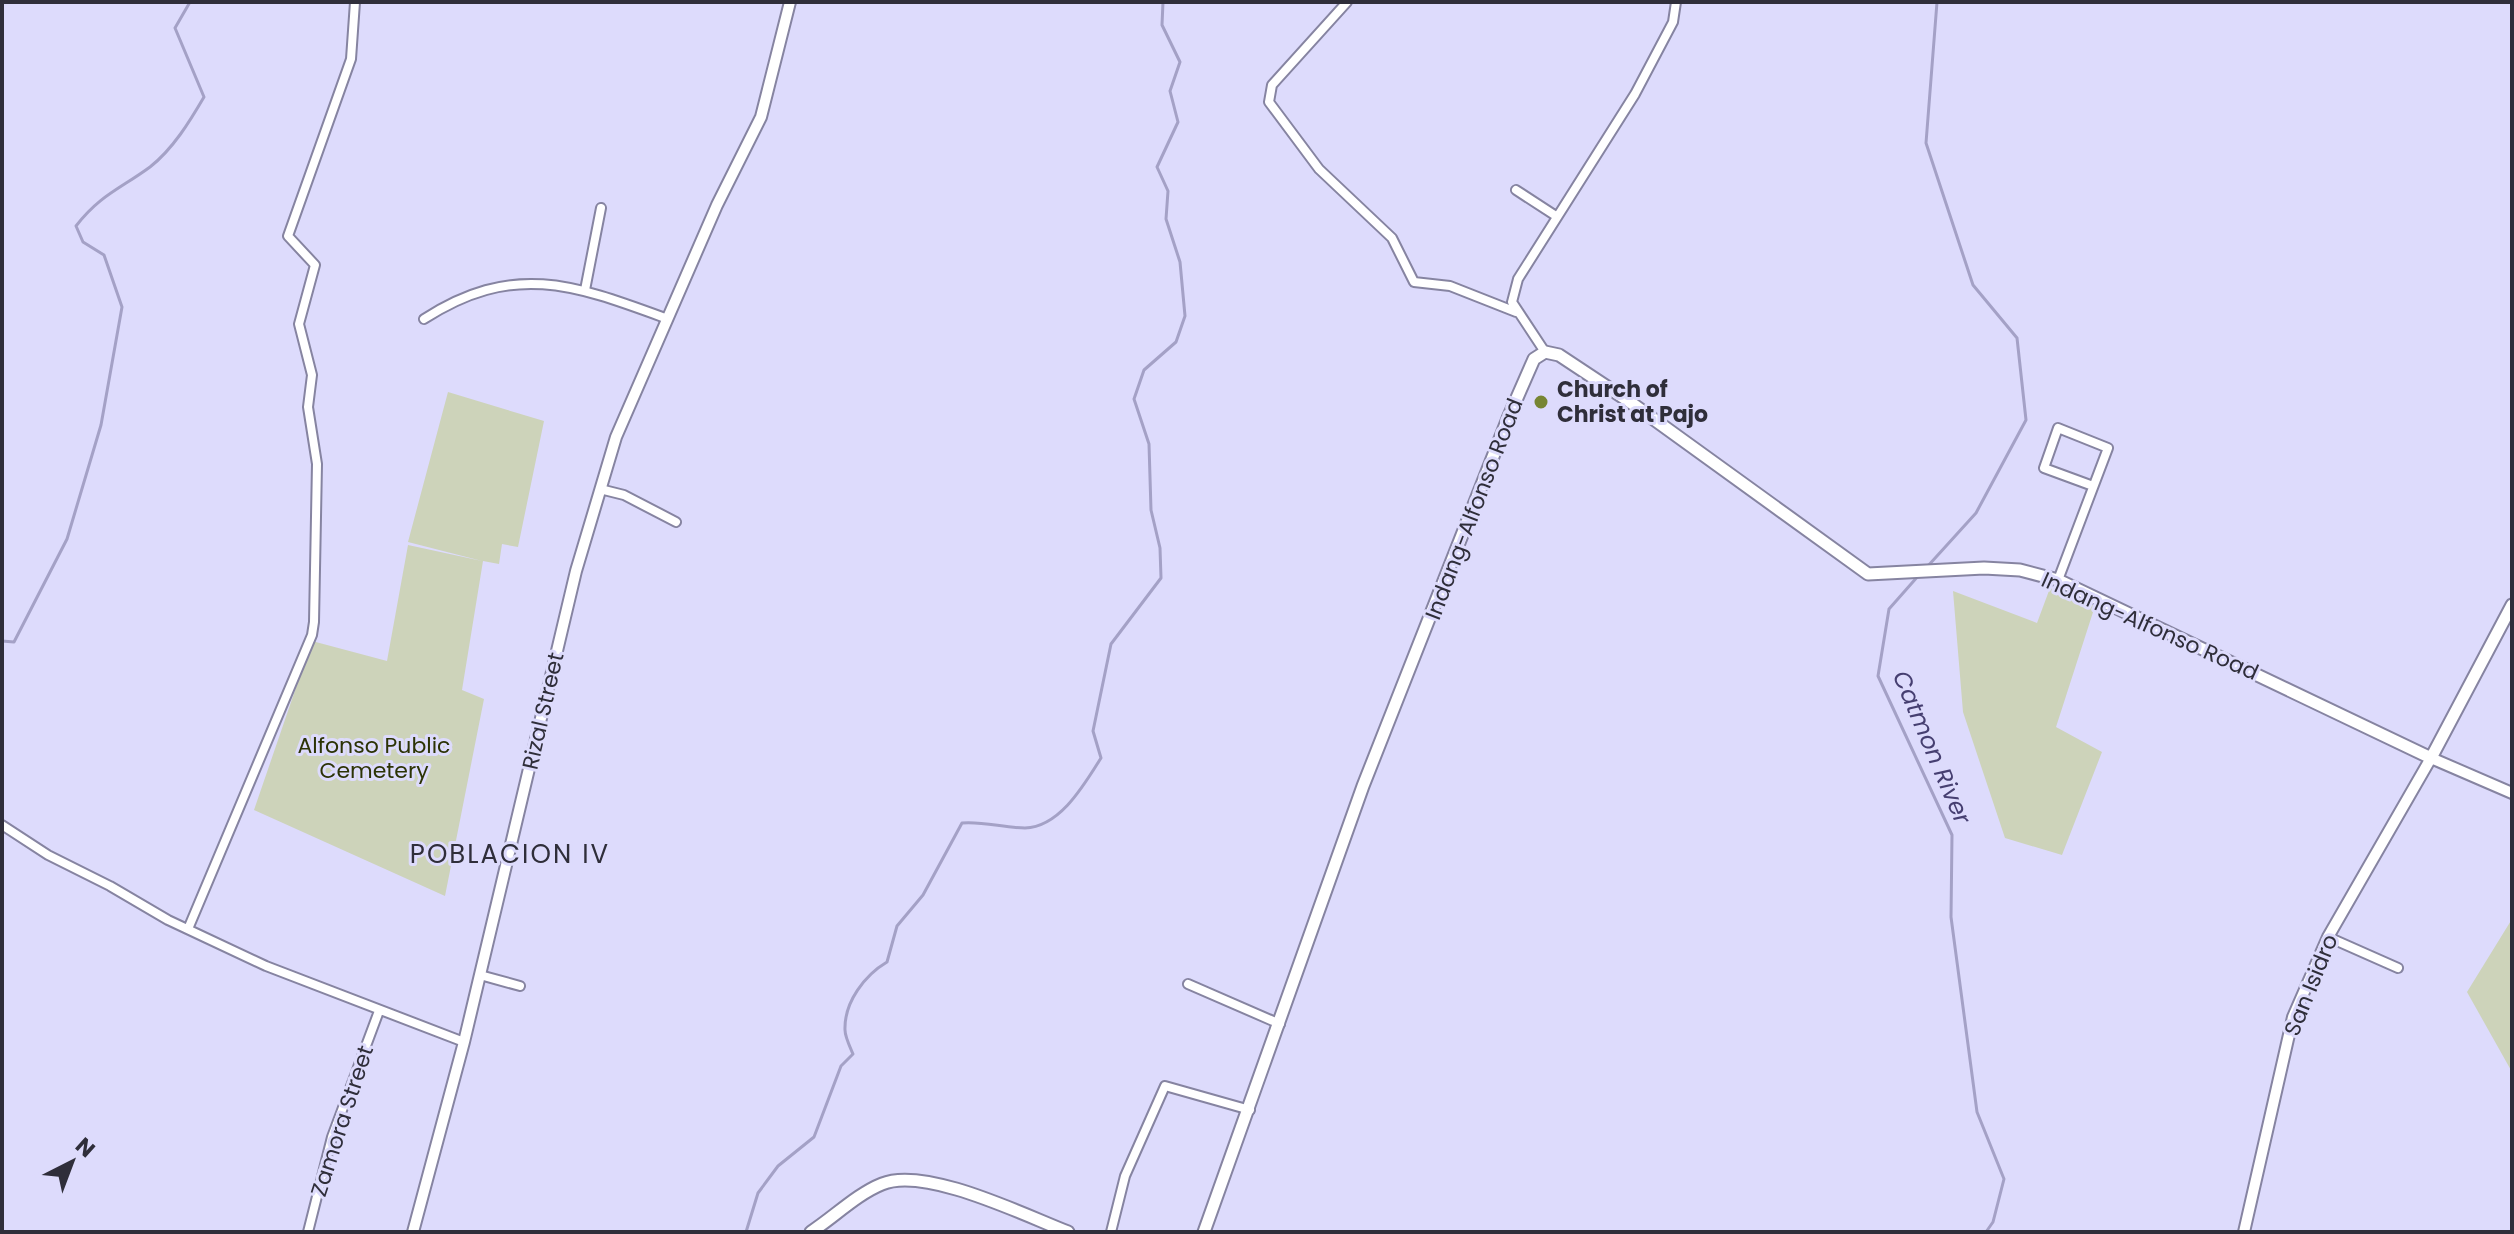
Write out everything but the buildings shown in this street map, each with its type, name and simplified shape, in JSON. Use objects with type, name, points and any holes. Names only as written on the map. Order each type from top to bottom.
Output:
[{"type":"main road","name":"Indang-Alfonso Road","points":[[1204,1232],[1363,786],[1509,416],[1534,359],[1545,352],[1559,355],[1630,402],[1834,547],[1852,565],[1879,576],[2020,570],[2058,580],[2431,758]]},
{"type":"main road","points":[[2431,758],[2512,605]]},
{"type":"main road","points":[[811,1232],[880,1184],[901,1178],[932,1181],[1068,1232]]},
{"type":"street","points":[[188,929],[312,635],[317,464],[308,407],[312,375],[299,324],[315,265],[288,236],[351,59],[355,2]]},
{"type":"street","name":"Rizal Street","points":[[413,1232],[464,1042],[565,612],[600,489],[616,437],[717,205],[761,117],[790,2]]},
{"type":"street","points":[[1347,2],[1272,85],[1269,102],[1319,169],[1392,238],[1414,282],[1450,286],[1516,312]]},
{"type":"street","points":[[1545,352],[1512,302],[1518,279],[1635,94],[1673,22],[1676,2]]},
{"type":"street","points":[[1516,190],[1556,216]]},
{"type":"street","points":[[585,290],[601,208]]},
{"type":"street","points":[[424,319],[455,300],[518,282],[546,282],[585,290],[668,319]]},
{"type":"street","points":[[2058,580],[2108,448],[2058,428],[2044,468],[2093,486]]},
{"type":"street","points":[[600,489],[624,495],[676,522]]},
{"type":"street","points":[[2431,758],[2512,793]]},
{"type":"street","name":"San Isidro","points":[[2244,1232],[2293,1017],[2328,937],[2431,758]]},
{"type":"street","points":[[2,825],[48,855],[188,929],[266,966],[464,1042]]},
{"type":"street","points":[[2328,937],[2398,968]]},
{"type":"street","points":[[480,975],[520,986]]},
{"type":"street","points":[[1188,984],[1280,1024]]},
{"type":"street","name":"Zamora Street","points":[[308,1232],[332,1137],[379,1011]]},
{"type":"street","points":[[1111,1232],[1125,1176],[1165,1086],[1250,1110]]},
{"type":"green space","name":"Alfonso Public Cemetery","points":[[448,392],[544,421],[518,547],[502,544],[499,564],[483,561],[462,690],[484,699],[445,896],[254,810],[312,641],[387,661],[408,545],[482,561],[408,542]]},
{"type":"green space","points":[[2050,588],[2095,606],[2056,727],[2102,752],[2062,855],[2005,838],[1963,712],[1953,591],[2037,623]]},
{"type":"green space","points":[[2512,919],[2512,1072],[2467,992]]},
{"type":"waterway","points":[[2,641],[14,642],[67,539],[101,425],[122,307],[104,255],[83,242],[76,226],[102,200],[166,152],[204,97],[175,28],[190,2]]},
{"type":"waterway","points":[[746,1232],[758,1193],[778,1166],[814,1137],[841,1066],[853,1054],[845,1030],[852,1000],[871,974],[887,962],[897,926],[923,895],[962,823],[1025,828],[1038,826],[1070,803],[1101,758],[1093,731],[1111,644],[1161,578],[1160,548],[1151,510],[1149,444],[1134,399],[1144,370],[1176,342],[1185,316],[1180,262],[1166,219],[1168,191],[1157,167],[1178,122],[1170,91],[1180,62],[1162,25],[1163,2]]},
{"type":"waterway","name":"Catmon River","points":[[1927,567],[1976,513],[2026,420],[2017,338],[1973,285],[1926,143],[1937,2]]},
{"type":"waterway","name":"Catmon River","points":[[1919,575],[1889,609],[1878,676],[1952,835],[1951,917],[1977,1112],[2004,1179],[1993,1222],[1986,1232]]},
{"type":"place","name":"Church of Christ at Pajo","points":[[1541,402]]},
{"type":"district","name":"POBLACION IV","points":[[510,854]]}]
